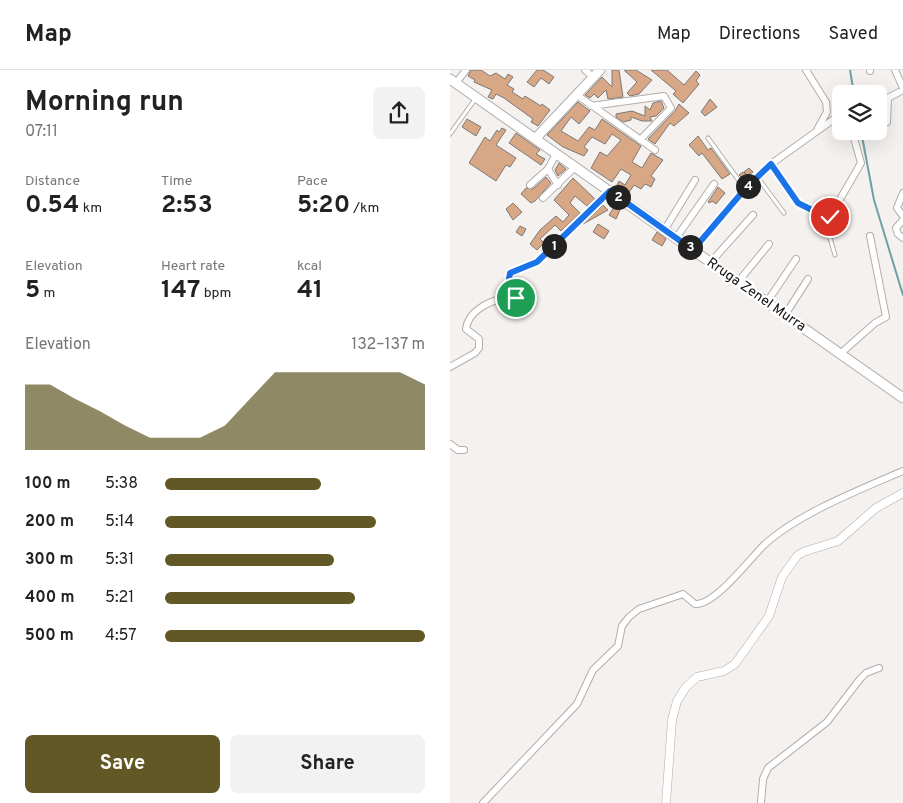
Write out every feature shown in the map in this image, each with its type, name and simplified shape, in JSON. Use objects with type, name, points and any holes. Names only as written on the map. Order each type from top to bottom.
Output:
[{"type":"main road","points":[[535,139],[600,70]]},
{"type":"main road","name":"Rruga Zenel Murra","points":[[453,81],[903,398]]},
{"type":"street","points":[[453,81],[466,70]]},
{"type":"street","points":[[585,70],[593,77]]},
{"type":"street","points":[[806,70],[826,102],[828,109],[817,130]]},
{"type":"street","points":[[887,122],[888,98],[903,89],[895,70]]},
{"type":"street","points":[[577,95],[655,150]]},
{"type":"street","points":[[592,106],[664,96],[671,108],[640,140]]},
{"type":"street","points":[[693,250],[757,177],[771,164],[832,120]]},
{"type":"street","points":[[771,164],[798,203],[818,213],[825,221],[830,217],[861,163],[855,140]]},
{"type":"street","points":[[530,185],[548,169],[556,154]]},
{"type":"street","points":[[543,198],[575,167]]},
{"type":"street","points":[[548,169],[558,185]]},
{"type":"street","points":[[665,229],[695,180]]},
{"type":"street","points":[[676,238],[714,184]]},
{"type":"street","points":[[450,367],[475,353],[479,348],[479,339],[466,329],[467,324],[476,312],[500,299],[520,296],[522,291],[509,279],[510,273],[537,262],[610,191]]},
{"type":"street","points":[[903,194],[897,208],[903,218],[896,228],[898,234],[903,238]]},
{"type":"street","points":[[710,263],[753,215]]},
{"type":"street","points":[[840,354],[875,322],[886,317],[870,236]]},
{"type":"street","points":[[738,282],[769,244]]},
{"type":"street","points":[[767,302],[796,259]]},
{"type":"street","points":[[785,315],[808,279]]},
{"type":"street","points":[[450,444],[458,450],[464,450]]},
{"type":"street","points":[[483,803],[577,704],[593,670],[618,646],[622,626],[634,612],[683,594],[695,604],[705,603],[728,584],[744,564],[784,528],[903,470]]},
{"type":"street","points":[[666,803],[672,720],[678,701],[686,687],[697,678],[724,671],[735,664],[769,616],[782,577],[796,556],[838,541],[876,508],[903,493]]},
{"type":"street","points":[[761,803],[763,779],[768,768],[827,722],[860,679],[866,673],[879,668]]},
{"type":"lane","points":[[450,134],[477,98]]},
{"type":"lane","points":[[708,138],[745,189]]},
{"type":"lane","points":[[757,177],[784,213]]},
{"type":"lane","points":[[825,221],[835,254]]},
{"type":"building","points":[[471,70],[481,70],[490,76],[496,73],[505,79],[508,74],[513,77],[507,85],[514,89],[512,92],[523,99],[525,96],[541,106],[542,104],[550,110],[538,126],[531,122],[533,119],[504,98],[496,94],[493,99],[488,97],[492,90],[474,82],[475,80],[468,76]]},
{"type":"building","points":[[537,70],[543,70],[554,77],[549,84],[541,78],[534,87],[527,82]]},
{"type":"building","points":[[612,70],[619,70],[623,97],[608,99],[606,90],[598,98],[594,94],[590,98],[585,95],[602,77],[612,87]]},
{"type":"building","points":[[624,70],[636,70],[652,80],[639,94],[630,96],[627,93],[637,82]]},
{"type":"building","points":[[651,70],[667,70],[684,85],[696,71],[700,75],[696,81],[699,84],[683,103],[673,94],[676,91]]},
{"type":"building","points":[[710,99],[717,107],[705,116],[701,112]]},
{"type":"building","points":[[661,101],[664,108],[656,116],[650,117],[652,121],[642,121],[631,117],[631,120],[623,122],[616,117],[616,114],[632,111],[645,116],[645,106],[650,110],[653,103]]},
{"type":"building","points":[[578,102],[590,111],[579,124],[571,117],[561,131],[578,141],[589,127],[595,130],[602,119],[641,146],[632,162],[642,168],[651,153],[663,160],[651,176],[655,179],[651,187],[645,184],[641,189],[634,185],[628,194],[617,185],[619,181],[625,185],[631,175],[621,169],[612,182],[591,168],[600,152],[607,156],[621,140],[612,134],[605,144],[592,137],[584,147],[588,150],[584,156],[563,147],[547,135]]},
{"type":"building","points":[[679,104],[689,113],[674,126],[670,123],[655,144],[648,139],[675,111]]},
{"type":"building","points":[[467,119],[481,127],[476,136],[462,127]]},
{"type":"building","points":[[502,128],[506,130],[496,145],[516,158],[510,167],[506,165],[496,181],[469,163],[485,137],[490,141],[497,130],[499,132]]},
{"type":"building","points":[[516,133],[540,150],[536,154],[545,159],[541,165],[509,143]]},
{"type":"building","points":[[698,136],[708,150],[711,148],[730,174],[722,179],[702,153],[699,156],[689,145]]},
{"type":"building","points":[[559,163],[566,169],[558,176],[555,170]]},
{"type":"building","points":[[749,168],[753,172],[742,178],[739,175],[743,172],[746,174],[744,172]]},
{"type":"building","points":[[546,177],[551,183],[535,201],[531,203],[521,194],[526,188],[533,189]]},
{"type":"building","points":[[573,178],[595,199],[587,206],[575,196],[570,203],[580,213],[561,231],[555,225],[540,239],[544,243],[537,250],[530,244],[540,230],[556,216],[563,222],[569,215],[554,200]]},
{"type":"building","points":[[718,187],[725,193],[716,204],[712,201],[708,202]]},
{"type":"building","points":[[513,203],[522,212],[513,220],[506,209]]},
{"type":"building","points":[[603,205],[608,210],[583,224]]},
{"type":"building","points":[[614,207],[620,210],[616,219],[609,215]]},
{"type":"building","points":[[598,224],[609,231],[604,239],[593,232]]},
{"type":"building","points":[[520,226],[526,229],[522,236],[516,232]]},
{"type":"building","points":[[657,232],[666,239],[662,246],[652,240]]},
{"type":"waterway","points":[[850,70],[852,85]]},
{"type":"waterway","points":[[863,140],[874,200],[903,295]]},
{"type":"route","points":[[516,298],[519,298],[522,291],[509,279],[510,273],[513,270],[537,262],[610,191],[693,250],[745,189],[771,164],[798,203],[818,213],[825,221],[830,217]]}]
